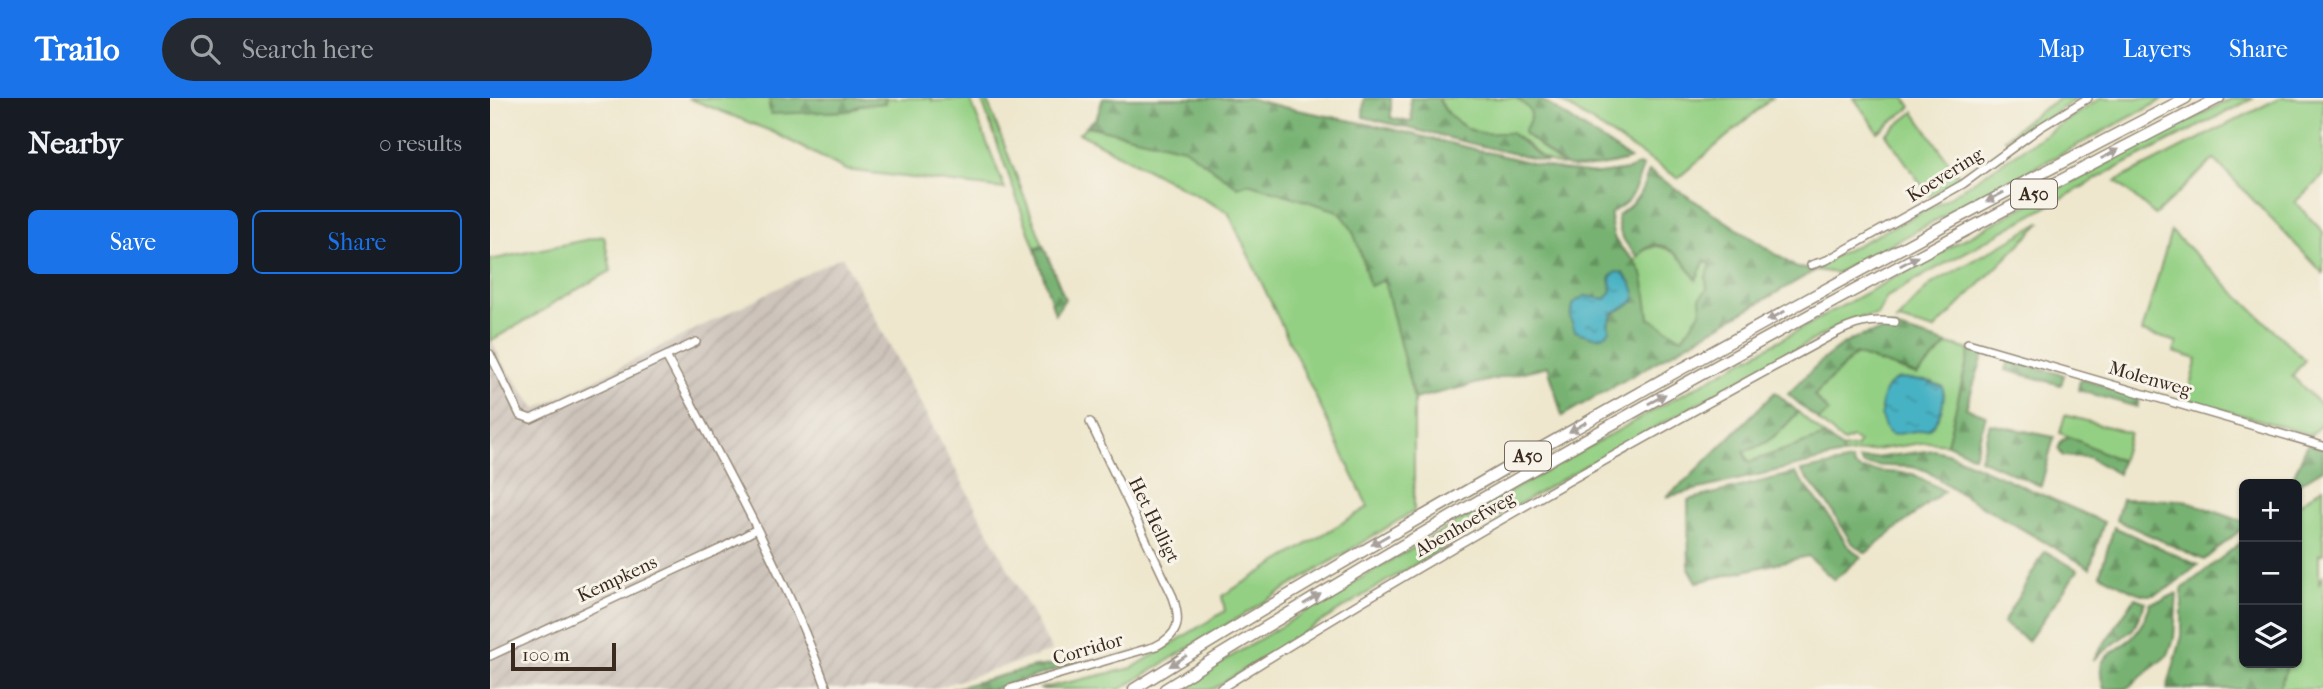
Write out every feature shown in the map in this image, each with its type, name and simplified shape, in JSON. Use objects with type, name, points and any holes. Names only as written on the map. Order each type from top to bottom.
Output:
[{"type":"highway","name":"A50","points":[[1133,689],[1394,532],[1699,358],[2000,194],[2186,98]]},
{"type":"highway","name":"A50","points":[[1165,689],[1528,470],[1874,279],[2219,98]]},
{"type":"street","name":"Koevering","points":[[1811,265],[1827,260],[1963,184],[2040,127],[2088,98]]},
{"type":"street","name":"Abenhoefweg","points":[[1220,689],[1384,589],[1690,412],[1851,324],[1879,320],[1895,322]]},
{"type":"street","points":[[490,354],[520,415],[531,419],[696,342]]},
{"type":"street","name":"Molenweg","points":[[1968,342],[2323,446]]},
{"type":"street","points":[[666,356],[757,529],[827,689]]},
{"type":"street","name":"Het Helligt","points":[[1090,422],[1173,597],[1178,620],[1174,633]]},
{"type":"street","name":"Kempkens","points":[[490,656],[720,549],[757,529]]},
{"type":"street","name":"Corridor","points":[[1009,689],[1156,646],[1174,633]]},
{"type":"shaded area","points":[[842,256],[1052,651],[933,689],[490,689],[490,336],[501,361],[536,409]]},
{"type":"green space","points":[[688,98],[770,98],[771,113],[849,111],[860,105],[886,102],[885,98],[931,98],[932,101],[970,99],[1005,189],[846,170],[773,132]]},
{"type":"green space","points":[[770,98],[885,98],[886,103],[860,105],[849,111],[771,114]]},
{"type":"green space","points":[[981,98],[986,98],[1043,245],[1035,249]]},
{"type":"green space","points":[[1103,98],[1248,98],[1561,170],[1598,174],[1628,170],[1639,165],[1643,167],[1633,194],[1627,202],[1611,213],[1611,226],[1617,243],[1633,259],[1642,274],[1649,318],[1682,338],[1701,311],[1700,298],[1707,289],[1706,277],[1711,265],[1705,260],[1696,280],[1686,264],[1671,250],[1654,245],[1638,257],[1626,243],[1619,228],[1618,215],[1638,196],[1649,171],[1797,268],[1816,270],[1562,416],[1548,366],[1414,399],[1384,280],[1370,286],[1353,233],[1342,216],[1335,210],[1251,184],[1238,187],[1184,148],[1087,126],[1097,117]],"holes":[[[1610,277],[1625,307],[1613,313],[1608,324],[1590,334],[1585,333],[1574,303],[1585,296],[1606,299],[1612,291]]]},
{"type":"green space","points":[[1364,98],[1391,98],[1391,118],[1409,122],[1412,120],[1410,98],[1438,98],[1450,116],[1462,125],[1475,132],[1511,133],[1547,162],[1363,117]]},
{"type":"green space","points":[[1438,98],[1516,98],[1530,109],[1532,114],[1525,134],[1565,166],[1547,161],[1511,134],[1483,133],[1469,129],[1451,116]]},
{"type":"green space","points":[[1516,98],[1539,98],[1630,159],[1587,167],[1564,165],[1525,134],[1530,112]]},
{"type":"green space","points":[[1555,98],[1772,98],[1678,178]]},
{"type":"green space","points":[[1854,98],[1905,98],[1911,107],[1878,132]]},
{"type":"green space","points":[[2060,98],[2077,98],[2011,143],[2005,139],[2025,121]]},
{"type":"green space","points":[[2101,98],[2166,98],[1837,273],[1816,270],[1827,260],[1942,202]]},
{"type":"green space","points":[[2233,98],[2254,98],[2111,171],[1923,276],[1887,297],[1877,315],[1853,319],[1835,328],[1580,469],[1385,582],[1213,689],[1179,689],[1395,558],[1615,432],[1996,222]]},
{"type":"green space","points":[[2279,98],[2323,98],[2323,176],[2295,202],[2323,232],[2323,273],[2214,159],[2155,215],[2116,181]]},
{"type":"green space","points":[[1914,112],[1960,178],[1929,196],[1886,134]]},
{"type":"green space","points":[[1087,126],[1184,148],[1238,187],[1251,184],[1336,210],[1349,223],[1370,286],[1384,279],[1414,399],[1414,511],[1121,689],[1039,689],[1132,668],[1225,611],[1222,596],[1368,507],[1228,212],[1079,133]]},
{"type":"green space","points":[[2042,222],[1934,330],[1899,320],[1895,322],[1930,285]]},
{"type":"green space","points":[[2171,231],[2305,360],[2292,376],[2323,407],[2323,422],[2311,435],[2186,399],[2197,359],[2174,352],[2177,342],[2142,332]]},
{"type":"green space","points":[[604,236],[611,271],[490,341],[490,260]]},
{"type":"green space","points":[[1043,245],[1065,299],[1055,314],[1035,249]]},
{"type":"green space","points":[[1656,246],[1680,257],[1696,279],[1705,260],[1711,265],[1706,277],[1707,289],[1701,296],[1702,308],[1682,339],[1649,318],[1642,274],[1634,262],[1642,251]]},
{"type":"green space","points":[[1892,327],[1948,344],[1917,375],[1855,354],[1814,396],[1829,412],[1818,420],[1788,394],[1819,363],[1845,344],[1860,336]]},
{"type":"green space","points":[[1948,344],[1970,350],[1947,444],[1928,442],[1842,455],[1842,449],[1857,447],[1859,442],[1852,438],[1844,442],[1818,420],[1828,412],[1813,397],[1856,354],[1917,375]],"holes":[[[1899,379],[1933,382],[1944,394],[1933,425]]]},
{"type":"green space","points":[[1970,350],[1984,353],[1966,408],[1986,415],[1974,456],[1947,444]]},
{"type":"green space","points":[[2009,360],[2064,375],[2061,385],[2006,370]]},
{"type":"green space","points":[[2080,379],[2140,395],[2137,407],[2078,390]]},
{"type":"green space","points":[[1775,392],[1798,412],[1767,441],[1744,451],[1747,461],[1825,436],[1842,449],[1842,455],[1666,497],[1688,479]]},
{"type":"green space","points":[[1798,412],[1825,436],[1749,462],[1743,450],[1767,441]]},
{"type":"green space","points":[[2065,415],[2130,433],[2121,461],[2060,433]]},
{"type":"green space","points":[[1990,424],[2054,437],[2041,486],[1980,459]]},
{"type":"green space","points":[[2070,437],[2121,461],[2118,474],[2088,457],[2063,456],[2058,449],[2062,440]]},
{"type":"green space","points":[[2308,443],[2323,448],[2323,469],[2302,482],[2302,479],[2297,479],[2294,475]]},
{"type":"green space","points":[[1934,450],[1950,454],[2104,522],[2090,568],[1961,494],[1925,470],[1864,465],[1859,460]]},
{"type":"green space","points":[[1852,461],[1854,466],[1861,470],[1913,474],[1944,491],[1866,553],[1851,542],[1830,507],[1801,471]]},
{"type":"green space","points":[[1795,473],[1826,511],[1847,545],[1861,557],[1834,580],[1808,556],[1697,582],[1689,568],[1688,500]]},
{"type":"green space","points":[[2323,487],[2323,554],[2319,554],[2319,583],[2323,576],[2323,689],[2279,689],[2286,668],[2302,668],[2302,502]]},
{"type":"green space","points":[[2122,499],[2183,500],[2239,520],[2239,531],[2204,560],[2116,520]]},
{"type":"green space","points":[[2114,527],[2198,565],[2160,593],[2151,595],[2132,590],[2100,574]]},
{"type":"green space","points":[[2239,544],[2239,668],[2286,668],[2279,689],[2167,689],[2182,636],[2182,589]]},
{"type":"green space","points":[[2045,551],[2078,570],[2028,641],[2003,623]]},
{"type":"green space","points":[[2177,593],[2174,638],[2168,655],[2126,689],[2104,689],[2101,677],[2102,662],[2135,633],[2151,603]]},
{"type":"green space","points":[[2135,598],[2146,602],[2133,629],[2093,660]]},
{"type":"green space","points":[[1081,662],[994,689],[951,689],[1034,667]]},
{"type":"water","points":[[1616,272],[1623,273],[1630,282],[1635,301],[1613,313],[1608,324],[1610,330],[1603,336],[1575,331],[1570,317],[1574,303],[1585,296],[1606,299],[1612,291],[1610,277]]},
{"type":"water","points":[[1899,379],[1926,381],[1942,386],[1944,397],[1941,409],[1936,421],[1928,429],[1892,435],[1887,430],[1881,414],[1883,396],[1892,383]]}]
